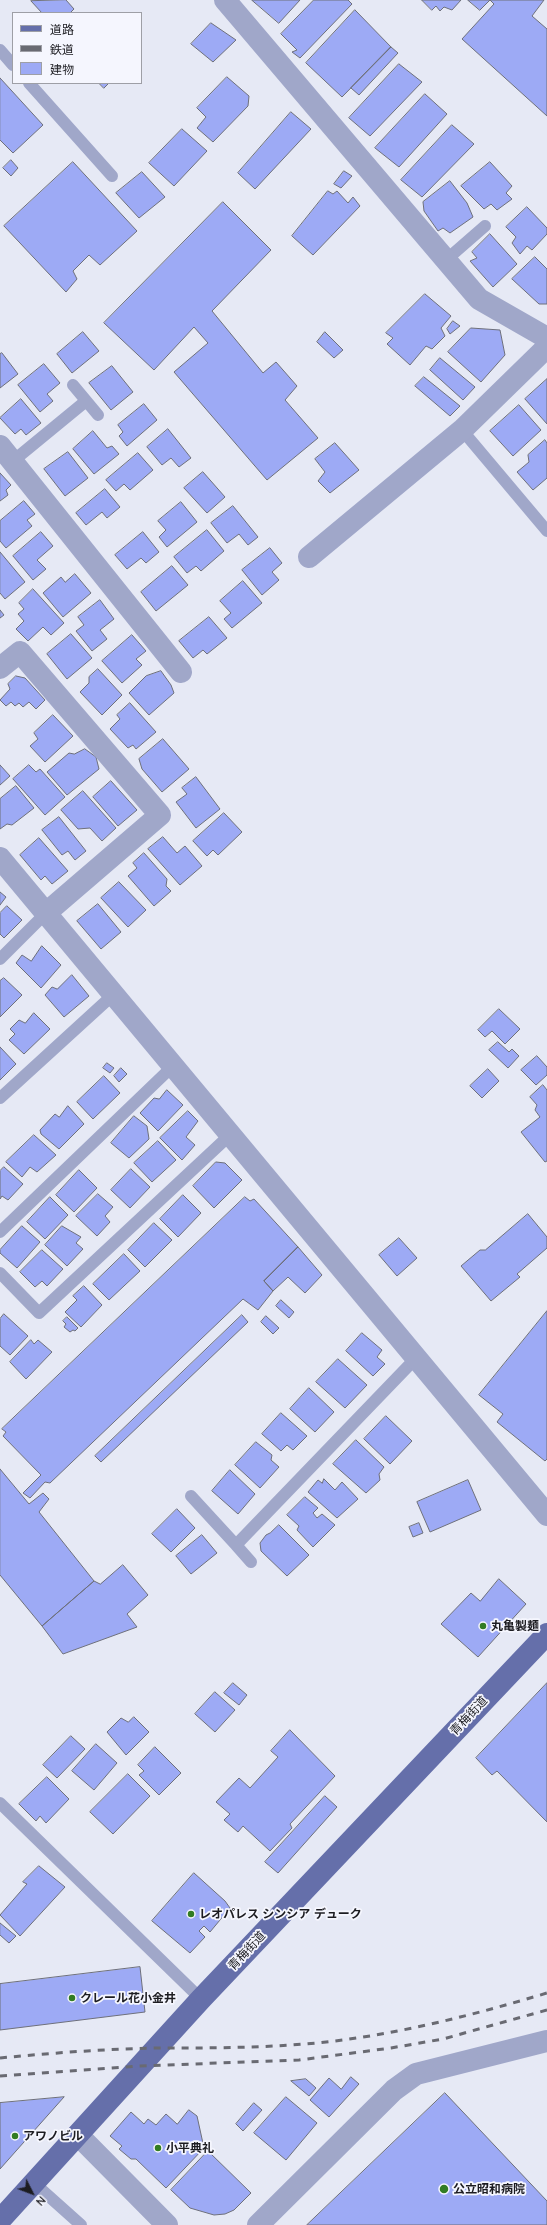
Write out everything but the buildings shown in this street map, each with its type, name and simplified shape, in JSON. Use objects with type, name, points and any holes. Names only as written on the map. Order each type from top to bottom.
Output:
[{"type":"main road","name":"青梅街道","points":[[0,2220],[201,1999],[547,1634]]},
{"type":"street","points":[[225,0],[479,299],[547,338]]},
{"type":"street","points":[[309,556],[462,430],[547,347]]},
{"type":"street","points":[[6,453],[182,672]]},
{"type":"street","points":[[0,668],[20,652],[160,815],[46,913]]},
{"type":"street","points":[[0,858],[174,1065],[547,1515]]},
{"type":"street","points":[[258,2225],[394,2090],[416,2074],[547,2041]]},
{"type":"street","points":[[78,2135],[167,2225]]},
{"type":"lane","points":[[0,50],[12,64]]},
{"type":"lane","points":[[30,84],[112,176]]},
{"type":"lane","points":[[446,260],[485,226]]},
{"type":"lane","points":[[73,385],[98,416]]},
{"type":"lane","points":[[6,453],[86,401]]},
{"type":"lane","points":[[462,430],[547,531]]},
{"type":"lane","points":[[0,959],[46,913]]},
{"type":"lane","points":[[0,1098],[114,994]]},
{"type":"lane","points":[[0,1232],[174,1065]]},
{"type":"lane","points":[[0,1273],[39,1313],[231,1134]]},
{"type":"lane","points":[[236,1545],[417,1357]]},
{"type":"lane","points":[[191,1496],[251,1562]]},
{"type":"lane","points":[[0,1803],[201,1999]]},
{"type":"lane","points":[[34,2183],[81,2225]]},
{"type":"railway","points":[[0,2058],[118,2049],[224,2048],[335,2041],[389,2033],[442,2022],[547,1993]]},
{"type":"railway","points":[[0,2076],[140,2066],[299,2060],[391,2048],[443,2039],[547,2010]]},
{"type":"place","name":"丸亀製麺","points":[[483,1626]]},
{"type":"place","name":"レオパレス シンシア デューク","points":[[191,1914]]},
{"type":"place","name":"クレール花小金井","points":[[72,1998]]},
{"type":"place","name":"アワノビル","points":[[15,2136]]},
{"type":"place","name":"小平典礼","points":[[158,2148]]},
{"type":"place","name":"公立昭和病院","points":[[444,2189]]}]
